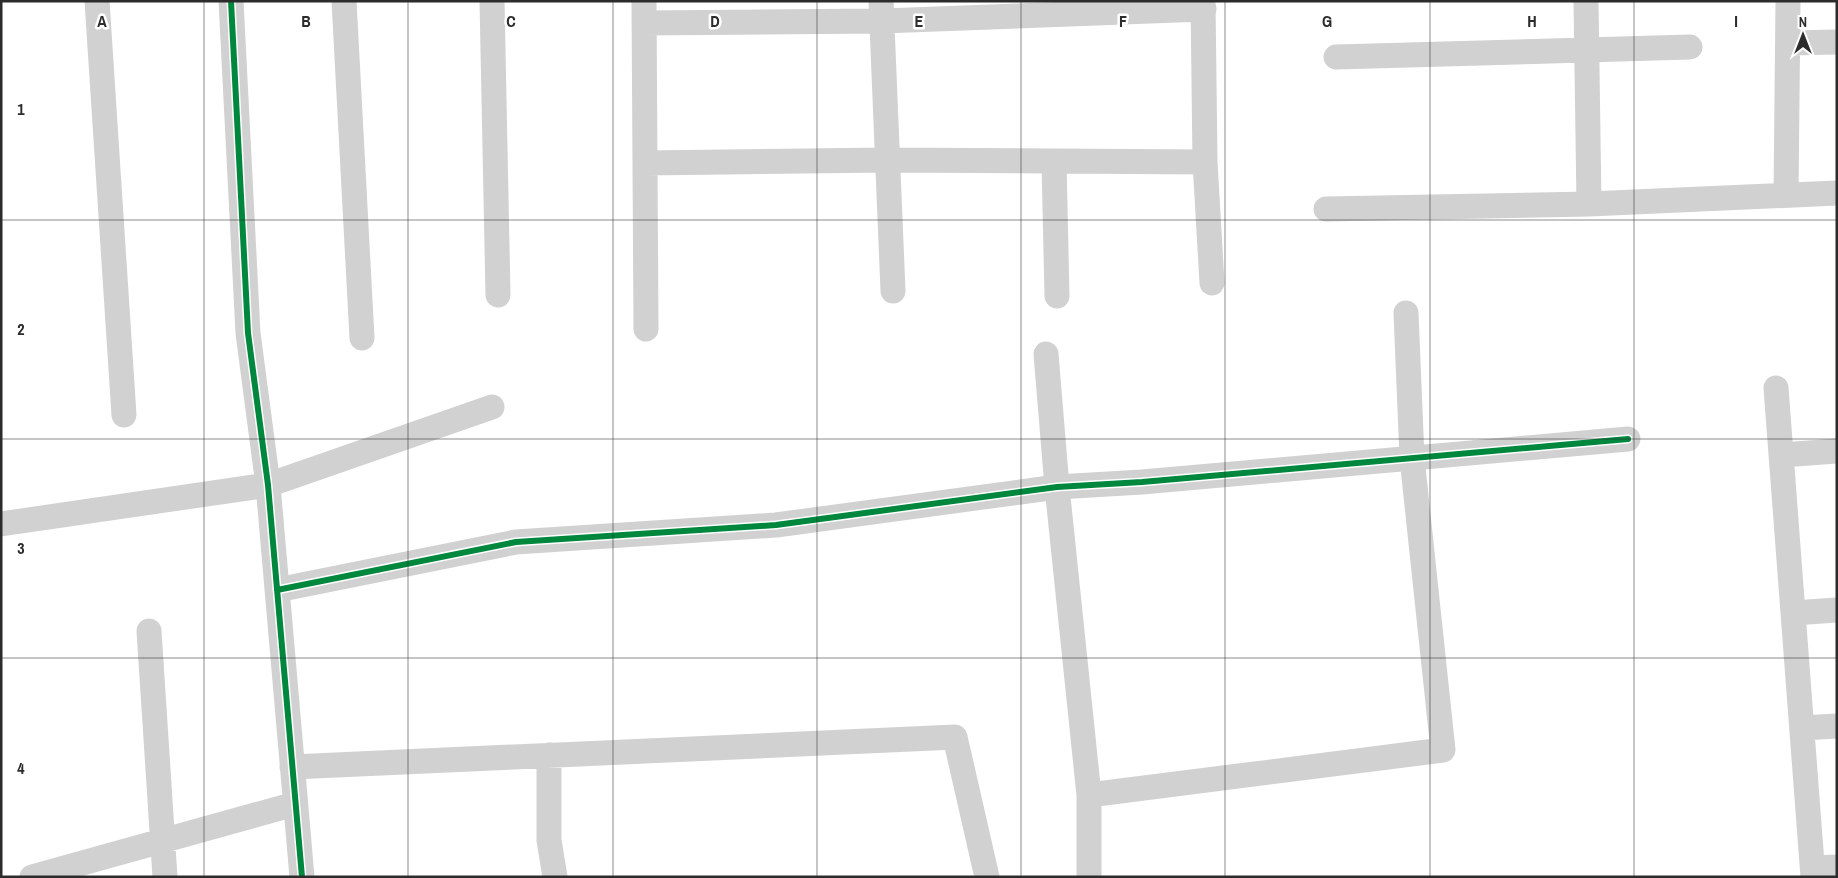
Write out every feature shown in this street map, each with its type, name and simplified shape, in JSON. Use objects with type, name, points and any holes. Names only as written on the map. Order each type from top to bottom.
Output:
[{"type":"street","points":[[97,1],[124,415]]},
{"type":"street","points":[[231,1],[248,333],[268,485],[302,877]]},
{"type":"street","points":[[344,1],[362,338]]},
{"type":"street","points":[[492,1],[498,295]]},
{"type":"street","points":[[1586,1],[1589,204]]},
{"type":"street","points":[[1786,194],[1788,1]]},
{"type":"street","points":[[646,329],[644,12],[882,11],[1203,5],[1205,162],[1212,283]]},
{"type":"street","points":[[882,11],[893,291]]},
{"type":"street","points":[[1788,43],[1837,42]]},
{"type":"street","points":[[1336,58],[1690,47]]},
{"type":"street","points":[[645,163],[888,160],[1205,162]]},
{"type":"street","points":[[1054,162],[1057,296]]},
{"type":"street","points":[[1326,209],[1589,204],[1722,199],[1786,194],[1837,194]]},
{"type":"street","points":[[1089,795],[1443,750],[1412,458],[1406,313]]},
{"type":"street","points":[[1046,354],[1057,487],[1089,795],[1089,877]]},
{"type":"street","points":[[1776,388],[1802,728],[1821,870]]},
{"type":"street","points":[[1,524],[268,485],[492,406]]},
{"type":"street","points":[[277,590],[516,542],[776,525],[1057,487],[1142,482],[1628,439]]},
{"type":"street","points":[[1781,455],[1837,451]]},
{"type":"street","points":[[1793,613],[1837,610]]},
{"type":"street","points":[[148,631],[165,877]]},
{"type":"street","points":[[1802,728],[1837,726]]},
{"type":"street","points":[[292,766],[954,737],[987,877]]},
{"type":"street","points":[[549,755],[549,840],[554,877]]},
{"type":"street","points":[[32,877],[295,804]]},
{"type":"cycle path","points":[[231,1],[248,333],[268,485],[302,877]]},
{"type":"cycle path","points":[[277,590],[516,542],[776,525],[1057,487],[1142,482],[1628,439]]}]
